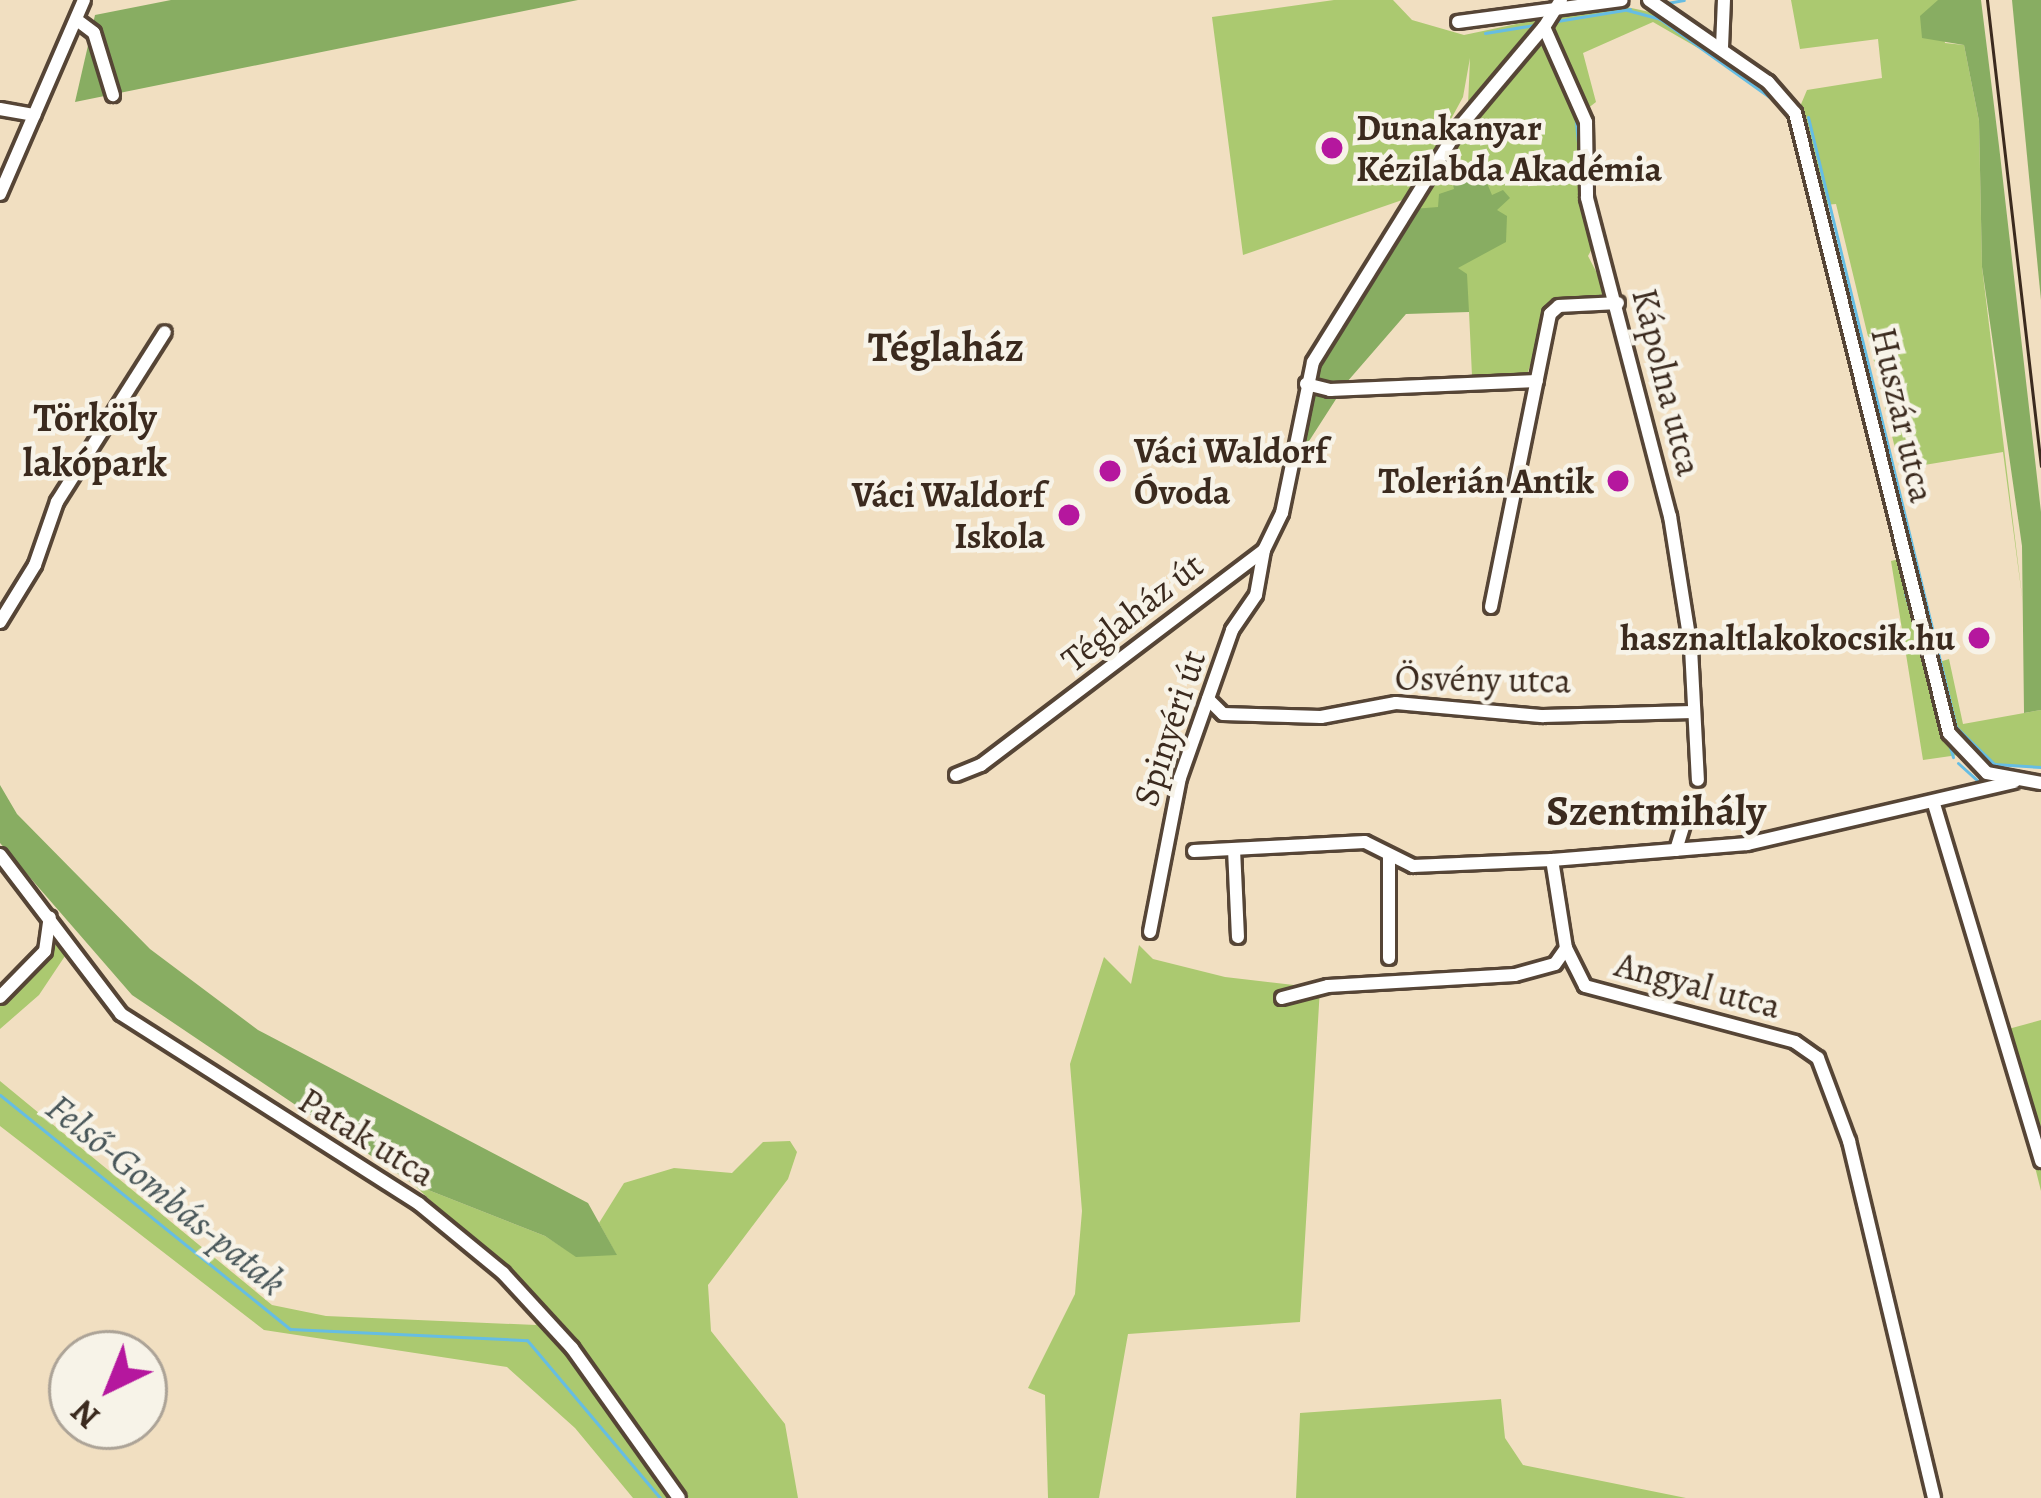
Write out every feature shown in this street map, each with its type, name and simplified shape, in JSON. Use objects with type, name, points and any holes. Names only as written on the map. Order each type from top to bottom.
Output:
[{"type":"street","points":[[0,194],[84,0]]},
{"type":"street","name":"Huszár utca","points":[[1649,0],[1722,48],[1784,98],[1809,143],[1949,733],[1978,769],[2031,780]]},
{"type":"street","points":[[1722,48],[1724,0]]},
{"type":"street","points":[[1457,22],[1614,1]]},
{"type":"street","points":[[1264,550],[1282,513],[1306,384],[1458,129],[1557,6]]},
{"type":"street","points":[[76,20],[94,33],[113,95]]},
{"type":"street","name":"Kápolna utca","points":[[1544,27],[1586,122],[1587,198],[1618,303],[1678,561],[1698,780]]},
{"type":"street","points":[[0,109],[34,115]]},
{"type":"street","points":[[1491,607],[1552,310],[1618,303]]},
{"type":"street","points":[[0,622],[34,565],[57,502],[164,332]]},
{"type":"street","points":[[1306,384],[1330,391],[1537,381]]},
{"type":"street","name":"Spinyéri út","points":[[1150,932],[1180,778],[1232,630],[1256,595],[1264,550]]},
{"type":"street","name":"Téglaház út","points":[[956,776],[981,765],[1264,550]]},
{"type":"street","name":"Ösvény utca","points":[[1208,699],[1222,714],[1321,717],[1396,703],[1543,716],[1693,712]]},
{"type":"street","points":[[1194,851],[1365,842],[1413,866],[1676,850],[1934,805],[2031,780]]},
{"type":"street","points":[[1934,805],[2041,1161]]},
{"type":"street","points":[[1676,850],[1686,817]]},
{"type":"street","points":[[1234,849],[1238,938]]},
{"type":"street","name":"Patak utca","points":[[0,855],[48,910],[100,995],[121,1014],[419,1204],[503,1273],[572,1348],[679,1498]]},
{"type":"street","points":[[1389,856],[1389,958]]},
{"type":"street","points":[[1552,860],[1566,948]]},
{"type":"street","points":[[0,997],[45,951],[48,910]]},
{"type":"street","name":"Angyal utca","points":[[1282,998],[1328,986],[1515,975],[1555,964],[1566,948],[1585,986],[1795,1042],[1818,1058],[1849,1141],[1934,1498]]},
{"type":"green space","points":[[171,0],[578,0],[75,102],[95,15]]},
{"type":"green space","name":"Dunakanyar Kézilabda Akadémia","points":[[1334,0],[1393,0],[1412,20],[1464,35],[1545,18],[1468,105],[1470,58],[1463,97],[1408,198],[1243,255],[1212,17]]},
{"type":"green space","points":[[1791,0],[1938,0],[1945,43],[1964,45],[1979,121],[1982,267],[2023,604],[2003,452],[1900,469],[1836,204],[1824,205],[1799,109],[1807,90],[1882,78],[1878,39],[1800,49]]},
{"type":"green space","points":[[1938,0],[1981,0],[1999,146],[2041,512],[2041,710],[2024,713],[2022,546],[1982,267],[1979,121],[1964,45],[1922,38],[1920,16]]},
{"type":"green space","points":[[2012,0],[2041,0],[2041,300],[2039,280]]},
{"type":"green space","points":[[1622,6],[1659,14],[1701,42],[1698,48],[1653,22],[1583,53],[1596,102],[1587,109],[1553,25],[1561,16]]},
{"type":"green space","points":[[1542,42],[1579,119],[1581,193],[1595,243],[1588,256],[1608,294],[1551,301],[1527,375],[1472,376],[1469,312],[1413,209],[1462,133]]},
{"type":"green space","points":[[1464,162],[1479,164],[1492,195],[1503,190],[1510,198],[1497,210],[1507,216],[1506,242],[1458,268],[1467,274],[1469,312],[1406,314],[1347,382],[1293,466],[1306,385],[1413,209],[1438,207],[1439,194],[1454,189],[1450,172]]},
{"type":"green space","points":[[1899,559],[1937,714],[1958,755],[1923,760],[1891,561]]},
{"type":"green space","points":[[1949,659],[1963,724],[2041,710],[2041,767],[1994,764],[1969,745],[1954,727],[1936,663]]},
{"type":"green space","points":[[0,785],[17,814],[150,949],[258,1030],[588,1203],[617,1255],[576,1257],[545,1236],[413,1184],[132,995],[0,843]]},
{"type":"green space","points":[[48,921],[65,956],[39,995],[0,1029],[0,991],[41,951]]},
{"type":"green space","points":[[1139,945],[1153,959],[1225,977],[1320,988],[1300,1322],[1128,1334],[1099,1498],[1048,1498],[1045,1395],[1028,1388],[1075,1294],[1082,1211],[1070,1064],[1104,957],[1131,984]]},
{"type":"green space","points":[[2041,1020],[2041,1191],[2001,1031]]},
{"type":"green space","points":[[0,1081],[272,1305],[326,1316],[536,1325],[515,1279],[413,1184],[545,1236],[576,1256],[616,1254],[599,1223],[624,1183],[674,1168],[732,1173],[763,1142],[790,1141],[797,1152],[788,1179],[708,1285],[711,1331],[785,1424],[798,1498],[633,1498],[575,1428],[507,1367],[264,1330],[0,1126]]},
{"type":"green space","points":[[1501,1399],[1505,1438],[1523,1465],[1686,1498],[1296,1498],[1300,1413]]},
{"type":"waterway","points":[[1667,3],[1684,0]]},
{"type":"waterway","points":[[1557,21],[1630,9]]},
{"type":"waterway","points":[[1627,10],[1660,19],[1779,104]]},
{"type":"waterway","points":[[1485,33],[1534,25]]},
{"type":"waterway","points":[[1543,41],[1552,59]]},
{"type":"waterway","points":[[1575,112],[1580,163]]},
{"type":"waterway","points":[[1808,117],[1956,727],[1994,764],[2041,767]]},
{"type":"waterway","points":[[1905,593],[1953,757]]},
{"type":"waterway","points":[[1958,763],[1980,783]]},
{"type":"waterway","name":"Felső-Gombás-patak","points":[[0,1095],[290,1329],[527,1340],[660,1498]]},
{"type":"railway","points":[[1987,0],[2041,466]]},
{"type":"place","name":"Dunakanyar Kézilabda Akadémia","points":[[1332,148]]},
{"type":"place","name":"Váci Waldorf Óvoda","points":[[1110,471]]},
{"type":"place","name":"Tolerián Antik","points":[[1618,481]]},
{"type":"place","name":"Váci Waldorf Iskola","points":[[1069,515]]},
{"type":"place","name":"hasznaltlakokocsik.hu","points":[[1979,638]]},
{"type":"district","name":"Téglaház","points":[[946,347]]},
{"type":"district","name":"Törköly lakópark","points":[[95,442]]},
{"type":"district","name":"Szentmihály","points":[[1656,811]]}]
